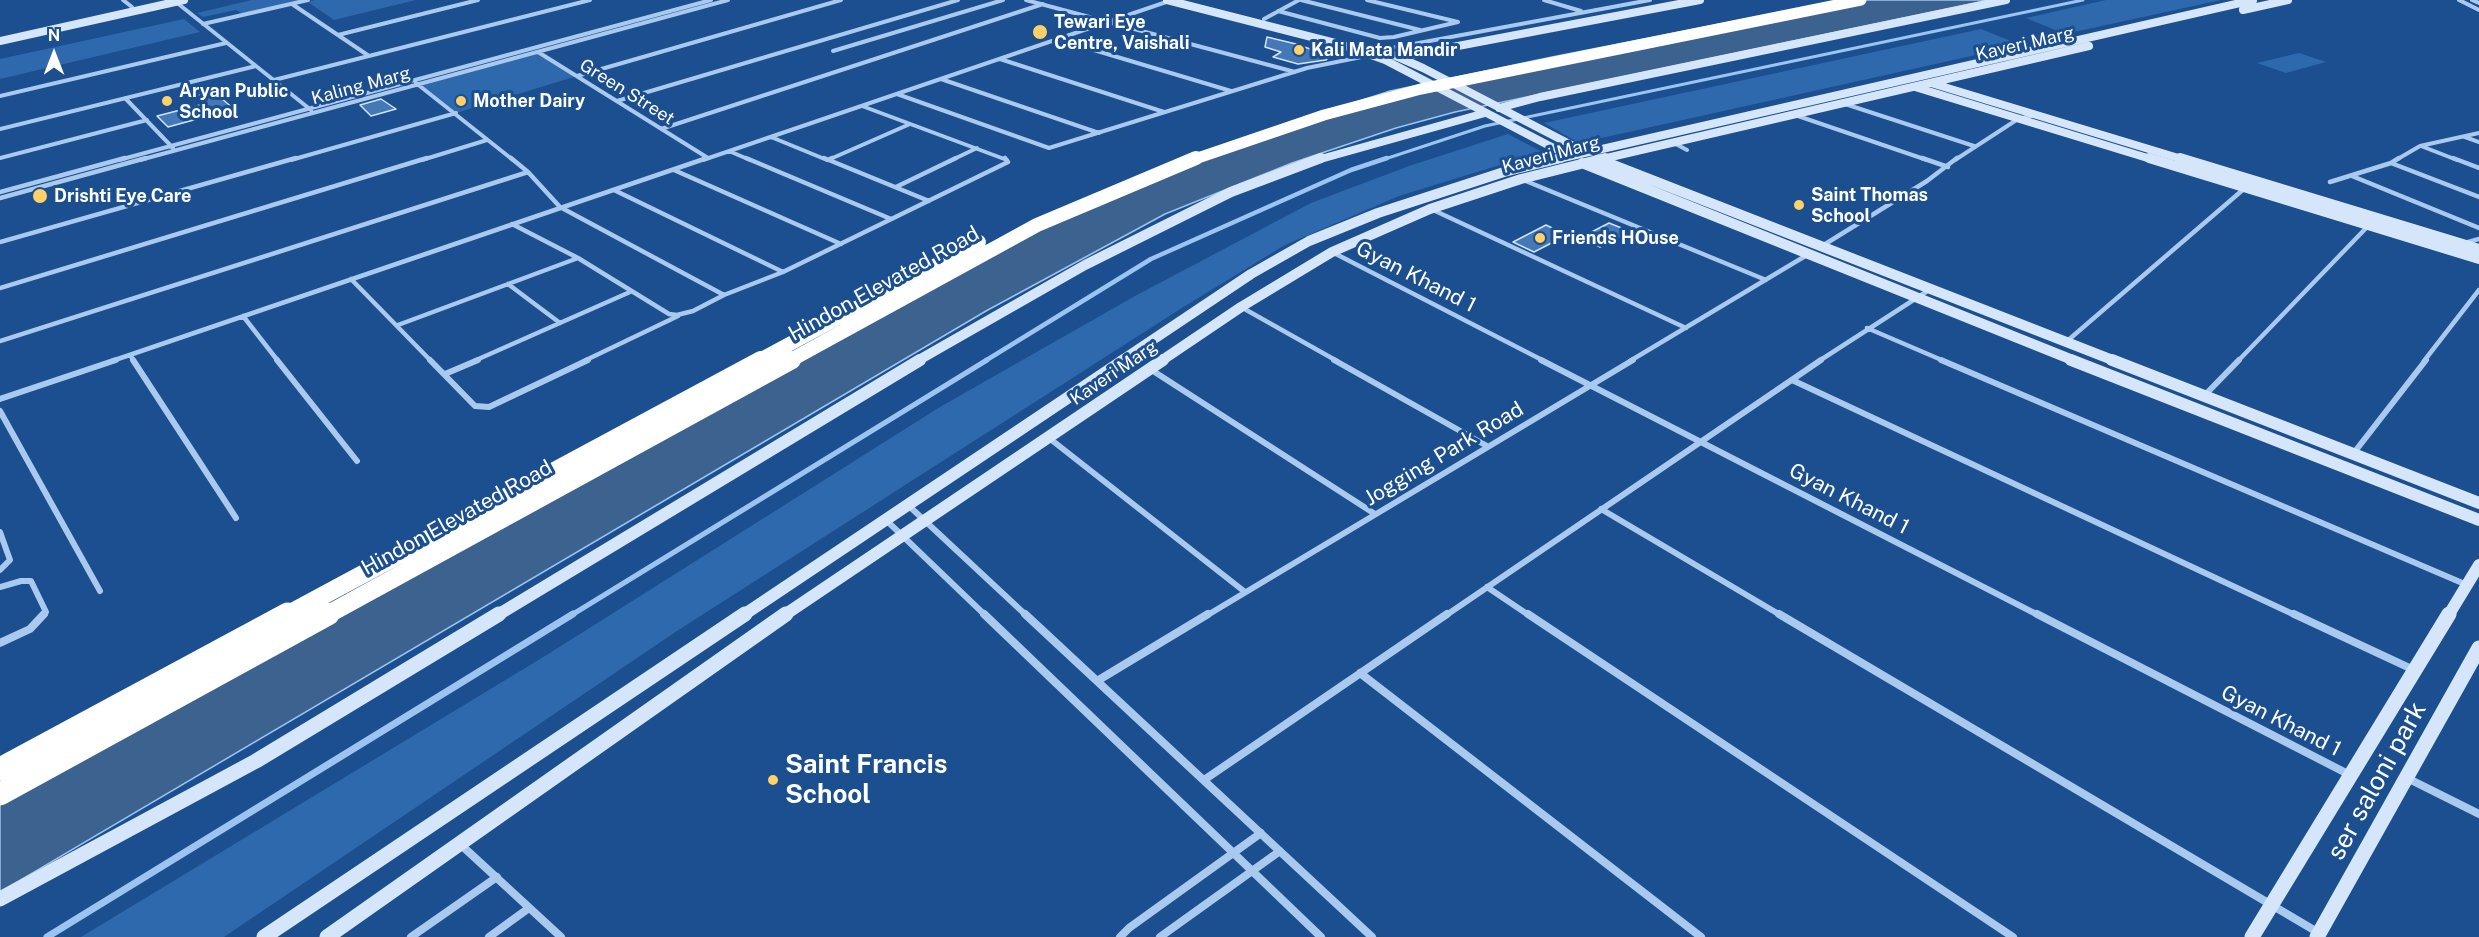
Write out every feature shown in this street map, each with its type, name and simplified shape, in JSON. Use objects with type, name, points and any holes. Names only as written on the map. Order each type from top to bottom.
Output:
[{"type":"highway","name":"Hindon Elevated Road","points":[[0,769],[1025,218],[1201,146],[1308,109],[1414,80],[1814,0]]},
{"type":"highway","name":"Hindon Elevated Road","points":[[0,794],[1037,225],[1133,183],[1225,147],[1323,115],[1421,89],[1861,0]]},
{"type":"street","points":[[123,0],[132,7]]},
{"type":"street","points":[[0,39],[166,0]]},
{"type":"street","points":[[203,24],[308,0]]},
{"type":"street","points":[[338,35],[478,0]]},
{"type":"street","points":[[274,80],[590,0]]},
{"type":"street","name":"Kaling Marg","points":[[0,192],[711,0]]},
{"type":"street","name":"Kaling Marg","points":[[0,198],[728,0]]},
{"type":"street","points":[[577,76],[841,0]]},
{"type":"street","points":[[617,101],[958,0]]},
{"type":"street","points":[[833,51],[1003,0]]},
{"type":"street","points":[[1026,0],[1295,72]]},
{"type":"street","points":[[0,399],[1168,0],[1371,55],[1490,111],[1509,113],[1583,158],[1807,255],[2479,520]]},
{"type":"street","points":[[1187,0],[1381,50],[1423,68],[1514,128],[1569,156]]},
{"type":"street","points":[[1264,19],[1300,0],[1422,31]]},
{"type":"street","points":[[1278,11],[1380,38],[1458,22],[1367,0]]},
{"type":"street","points":[[1384,4],[1391,0]]},
{"type":"street","points":[[1544,0],[1584,12]]},
{"type":"street","points":[[1381,50],[1650,0]]},
{"type":"street","points":[[1398,57],[1700,0]]},
{"type":"street","points":[[0,899],[256,761],[957,337],[1085,265],[1176,218],[1241,188],[1332,154],[1540,97],[2006,0]]},
{"type":"street","name":"Kaveri Marg","points":[[264,937],[887,521],[1251,274],[1309,241],[1417,199],[1504,172],[1569,156],[1598,159],[1841,103],[1912,82],[2253,0]]},
{"type":"street","name":"Kaveri Marg","points":[[1929,83],[2288,0]]},
{"type":"street","points":[[2459,0],[2479,10]]},
{"type":"street","points":[[2472,0],[2479,3]]},
{"type":"street","points":[[61,25],[180,1],[203,24],[314,112]]},
{"type":"street","points":[[292,4],[369,56]]},
{"type":"street","points":[[661,129],[1043,4]]},
{"type":"street","points":[[2168,19],[2183,24]]},
{"type":"street","points":[[1057,39],[1232,92]]},
{"type":"street","points":[[0,96],[226,42]]},
{"type":"street","name":"Green Street","points":[[532,48],[708,158]]},
{"type":"street","points":[[896,94],[1045,148],[1054,148],[1295,72],[1371,55]]},
{"type":"street","points":[[1000,58],[1165,112]]},
{"type":"street","points":[[0,129],[256,66]]},
{"type":"street","points":[[940,79],[1100,133]]},
{"type":"street","points":[[413,80],[528,172],[560,207],[724,296]]},
{"type":"street","name":"Kaveri Marg","points":[[327,937],[731,651],[1241,307],[1332,252],[1430,209],[1583,158],[1895,81],[1912,82]]},
{"type":"street","points":[[1912,82],[1929,83],[2479,249]]},
{"type":"street","points":[[1912,82],[2019,119],[2479,259]]},
{"type":"street","points":[[125,99],[175,150]]},
{"type":"street","points":[[1841,103],[1974,146]]},
{"type":"street","points":[[351,279],[475,406],[489,407],[681,315],[783,272],[1008,162],[1007,159],[862,105]]},
{"type":"street","points":[[0,242],[456,113]]},
{"type":"street","points":[[1792,114],[1948,167]]},
{"type":"street","points":[[1820,247],[1948,167],[1974,146],[2019,119],[2035,115]]},
{"type":"street","points":[[0,159],[147,120]]},
{"type":"street","points":[[828,160],[910,124]]},
{"type":"street","points":[[2330,182],[2391,163],[2420,146],[2479,133]]},
{"type":"street","points":[[771,136],[929,201]]},
{"type":"street","points":[[2465,137],[2479,142]]},
{"type":"street","points":[[0,288],[487,140]]},
{"type":"street","points":[[1671,142],[1687,150]]},
{"type":"street","points":[[2420,146],[2479,168]]},
{"type":"street","points":[[896,187],[977,148]]},
{"type":"street","points":[[2138,155],[2147,149]]},
{"type":"street","points":[[729,151],[891,219]]},
{"type":"street","points":[[1598,159],[2479,503]]},
{"type":"street","points":[[2391,163],[2479,197]]},
{"type":"street","points":[[674,170],[841,244]]},
{"type":"street","points":[[0,341],[528,172]]},
{"type":"street","points":[[2351,176],[2479,228]]},
{"type":"street","points":[[1521,179],[1766,280]]},
{"type":"street","points":[[2066,342],[2245,188]]},
{"type":"street","points":[[614,190],[783,272]]},
{"type":"street","points":[[1430,209],[1686,328]]},
{"type":"street","points":[[2204,396],[2375,218]]},
{"type":"street","points":[[512,225],[578,258],[669,314],[681,315]]},
{"type":"street","points":[[2463,244],[2479,239]]},
{"type":"street","name":"Gyan Khand 1","points":[[1332,252],[2351,775]]},
{"type":"street","name":"Jogging Park Road","points":[[1097,681],[1807,255]]},
{"type":"street","points":[[398,326],[578,258]]},
{"type":"street","points":[[508,284],[560,322]]},
{"type":"street","points":[[1204,780],[1867,328],[1929,290]]},
{"type":"street","points":[[2353,454],[2479,290]]},
{"type":"street","points":[[444,374],[630,292]]},
{"type":"street","points":[[1241,307],[1486,446]]},
{"type":"street","points":[[243,316],[357,460]]},
{"type":"street","points":[[1867,328],[2467,585]]},
{"type":"street","points":[[130,355],[236,518]]},
{"type":"street","points":[[1150,369],[1375,514]]},
{"type":"street","points":[[1792,380],[2415,671]]},
{"type":"street","points":[[0,411],[100,591]]},
{"type":"street","points":[[1048,437],[1245,592]]},
{"type":"street","points":[[909,506],[1372,937]]},
{"type":"street","points":[[1601,509],[2318,935]]},
{"type":"street","points":[[887,521],[1321,937]]},
{"type":"street","points":[[0,532],[10,560],[0,570]]},
{"type":"street","points":[[2252,937],[2479,565]]},
{"type":"street","points":[[0,587],[21,581],[31,581],[46,612],[30,629],[0,643]]},
{"type":"street","points":[[1487,587],[2013,937]]},
{"type":"street","name":"ser saloni park","points":[[2318,935],[2479,648]]},
{"type":"street","points":[[1360,673],[1701,937]]},
{"type":"street","points":[[2407,778],[2479,814]]},
{"type":"street","points":[[1120,937],[1129,928],[1261,833]]},
{"type":"street","points":[[460,843],[561,937]]},
{"type":"street","points":[[1160,937],[1280,851]]},
{"type":"street","points":[[411,937],[497,877]]},
{"type":"street","points":[[489,937],[529,908]]},
{"type":"shaded area","points":[[252,0],[303,0],[243,14],[236,10],[203,17],[197,13]]},
{"type":"shaded area","points":[[315,0],[416,0],[334,20],[308,2]]},
{"type":"shaded area","points":[[1842,0],[1989,0],[1455,112],[1396,128],[1292,163],[1165,214],[986,311],[0,892],[0,790],[771,366],[974,251],[1200,153],[1390,91]]},
{"type":"shaded area","points":[[2106,0],[2221,0],[2065,34],[2026,18]]},
{"type":"shaded area","points":[[184,19],[200,32],[0,79],[0,59]]},
{"type":"shaded area","points":[[1981,29],[2021,45],[1579,143],[1544,123]]},
{"type":"shaded area","points":[[538,52],[577,76],[456,113],[418,84]]},
{"type":"shaded area","points":[[2299,53],[2326,62],[2286,73],[2257,63]]},
{"type":"shaded area","points":[[1508,134],[1542,152],[1399,196],[1285,245],[1185,306],[677,631],[224,937],[81,937],[545,656],[940,407],[1135,296],[1311,203],[1409,166]]},
{"type":"building","name":"Kali Mata Mandir","points":[[1267,37],[1330,56],[1326,60],[1298,64],[1273,57],[1281,52],[1265,47]]},
{"type":"building","name":"Aryan Public School","points":[[214,92],[234,109],[168,127],[157,116],[204,104],[196,96]]},
{"type":"building","points":[[381,99],[396,109],[371,116],[360,105]]},
{"type":"building","points":[[1609,223],[1629,231],[1600,247],[1580,238]]},
{"type":"building","name":"Friends HOuse","points":[[1546,225],[1567,235],[1534,252],[1513,242]]},
{"type":"waterway","points":[[1382,160],[1485,126],[2083,0]]},
{"type":"waterway","points":[[985,361],[1151,259],[1351,170],[1387,158]]},
{"type":"waterway","points":[[570,616],[987,360]]},
{"type":"waterway","points":[[47,937],[573,614]]},
{"type":"place","name":"Tewari Eye Centre, Vaishali","points":[[1040,32]]},
{"type":"place","name":"Kali Mata Mandir","points":[[1299,50]]},
{"type":"place","name":"Aryan Public School","points":[[167,101]]},
{"type":"place","name":"Mother Dairy","points":[[461,101]]},
{"type":"place","name":"Drishti Eye Care","points":[[40,196]]},
{"type":"place","name":"Saint Thomas School","points":[[1799,205]]},
{"type":"place","name":"Friends HOuse","points":[[1540,238]]},
{"type":"place","name":"Saint Francis School","points":[[773,780]]}]
